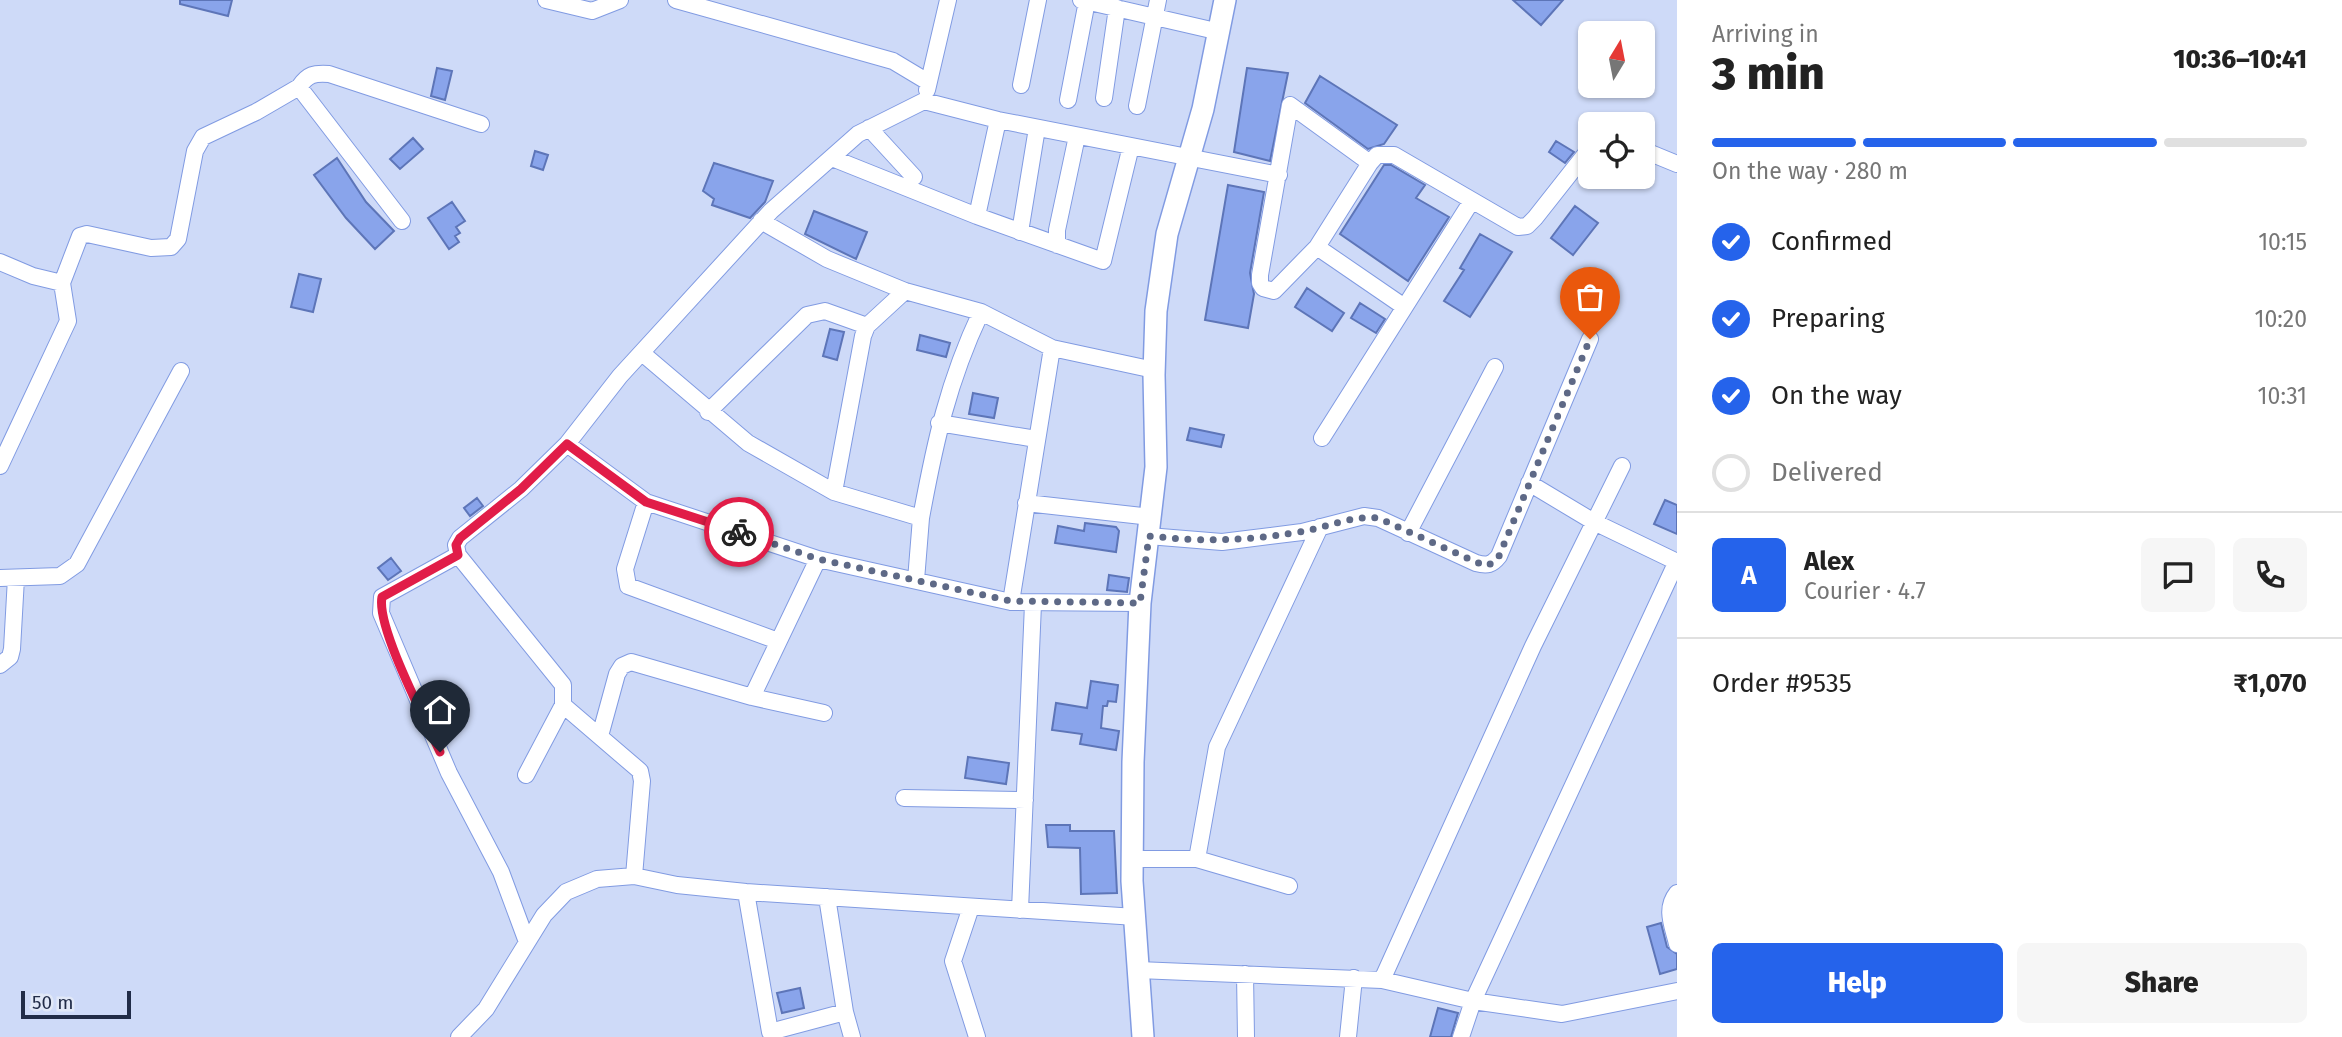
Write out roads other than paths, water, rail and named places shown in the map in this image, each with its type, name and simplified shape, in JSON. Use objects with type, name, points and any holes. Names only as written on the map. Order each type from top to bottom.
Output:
[{"type":"street","points":[[546,0],[592,11],[620,0]]},
{"type":"street","points":[[676,0],[711,5],[893,61],[928,82]]},
{"type":"street","points":[[924,101],[948,0]]},
{"type":"street","points":[[1021,85],[1038,0]]},
{"type":"street","points":[[1143,1037],[1133,859],[1133,762],[1140,603],[1156,467],[1156,311],[1166,239],[1191,156],[1225,0]]},
{"type":"street","points":[[1068,100],[1084,1],[1117,8],[1156,8],[1220,32]]},
{"type":"street","points":[[1104,98],[1117,8]]},
{"type":"street","points":[[1137,106],[1156,8]]},
{"type":"street","points":[[0,466],[68,321],[62,283],[72,249],[80,236],[87,234],[151,248],[171,247],[178,239],[195,151],[203,138],[256,112],[299,86],[306,76],[314,73],[329,74],[481,124]]},
{"type":"street","points":[[299,86],[402,221]]},
{"type":"street","points":[[526,775],[563,705],[563,685],[458,555],[456,545],[460,538],[521,489],[567,444],[642,353],[761,222],[810,174],[858,134],[924,101],[998,120],[1279,174]]},
{"type":"street","points":[[1370,163],[1290,105],[1260,283],[1263,288],[1274,291],[1317,247],[1377,155],[1394,155],[1508,224],[1527,226],[1578,163]]},
{"type":"street","points":[[977,216],[998,120]]},
{"type":"street","points":[[869,128],[914,177]]},
{"type":"street","points":[[1020,232],[1037,128]]},
{"type":"street","points":[[1057,237],[1077,136]]},
{"type":"street","points":[[832,158],[1020,232],[1057,237],[1103,261],[1131,146]]},
{"type":"street","points":[[1655,155],[1677,164]]},
{"type":"street","points":[[1322,438],[1471,202]]},
{"type":"street","points":[[761,222],[827,259],[905,291],[981,312],[1052,348],[1154,370]]},
{"type":"street","points":[[1317,247],[1403,306]]},
{"type":"street","points":[[0,262],[33,276],[62,283]]},
{"type":"street","points":[[834,492],[867,326],[905,291]]},
{"type":"street","points":[[708,412],[807,315],[825,311],[867,326]]},
{"type":"street","points":[[916,580],[921,518],[939,423],[957,362],[981,312]]},
{"type":"street","points":[[1026,503],[1223,542],[1320,527],[1364,516],[1378,518],[1485,566],[1493,563],[1530,483],[1590,339]]},
{"type":"street","points":[[1011,601],[1052,348]]},
{"type":"street","points":[[642,353],[708,412],[748,443],[834,492],[921,518]]},
{"type":"street","points":[[1408,533],[1495,367]]},
{"type":"street","points":[[0,665],[5,664],[12,649],[8,578],[60,576],[77,564],[181,370]]},
{"type":"street","points":[[939,423],[1036,439]]},
{"type":"street","points":[[567,444],[646,502],[818,559],[1011,601],[1033,604],[1140,603]]},
{"type":"street","points":[[1382,980],[1533,646],[1622,466]]},
{"type":"street","points":[[1461,1037],[1473,1001],[1677,562],[1594,522],[1530,483]]},
{"type":"street","points":[[646,502],[625,569],[628,586],[778,641]]},
{"type":"street","points":[[1198,859],[1217,747],[1320,527]]},
{"type":"street","points":[[458,555],[382,597],[381,613],[449,773],[501,872],[527,942]]},
{"type":"street","points":[[751,697],[818,559]]},
{"type":"street","points":[[1020,910],[1033,604]]},
{"type":"street","points":[[600,736],[617,674],[622,666],[631,662],[751,697],[824,713]]},
{"type":"street","points":[[563,705],[634,763],[642,781],[634,876]]},
{"type":"street","points":[[904,798],[1025,800]]},
{"type":"street","points":[[1133,859],[1198,859],[1289,886]]},
{"type":"street","points":[[459,1037],[486,1009],[544,915],[566,892],[597,879],[634,876],[677,885],[746,892],[1136,917]]},
{"type":"street","points":[[746,892],[770,1032],[845,1012]]},
{"type":"street","points":[[1677,893],[1670,901],[1669,913],[1677,944]]},
{"type":"street","points":[[827,897],[845,1012],[852,1037]]},
{"type":"street","points":[[971,907],[953,961],[977,1037]]},
{"type":"street","points":[[1139,970],[1382,980],[1473,1001],[1562,1014],[1677,991]]},
{"type":"street","points":[[1245,974],[1246,1037]]},
{"type":"street","points":[[1348,1037],[1354,978]]}]
